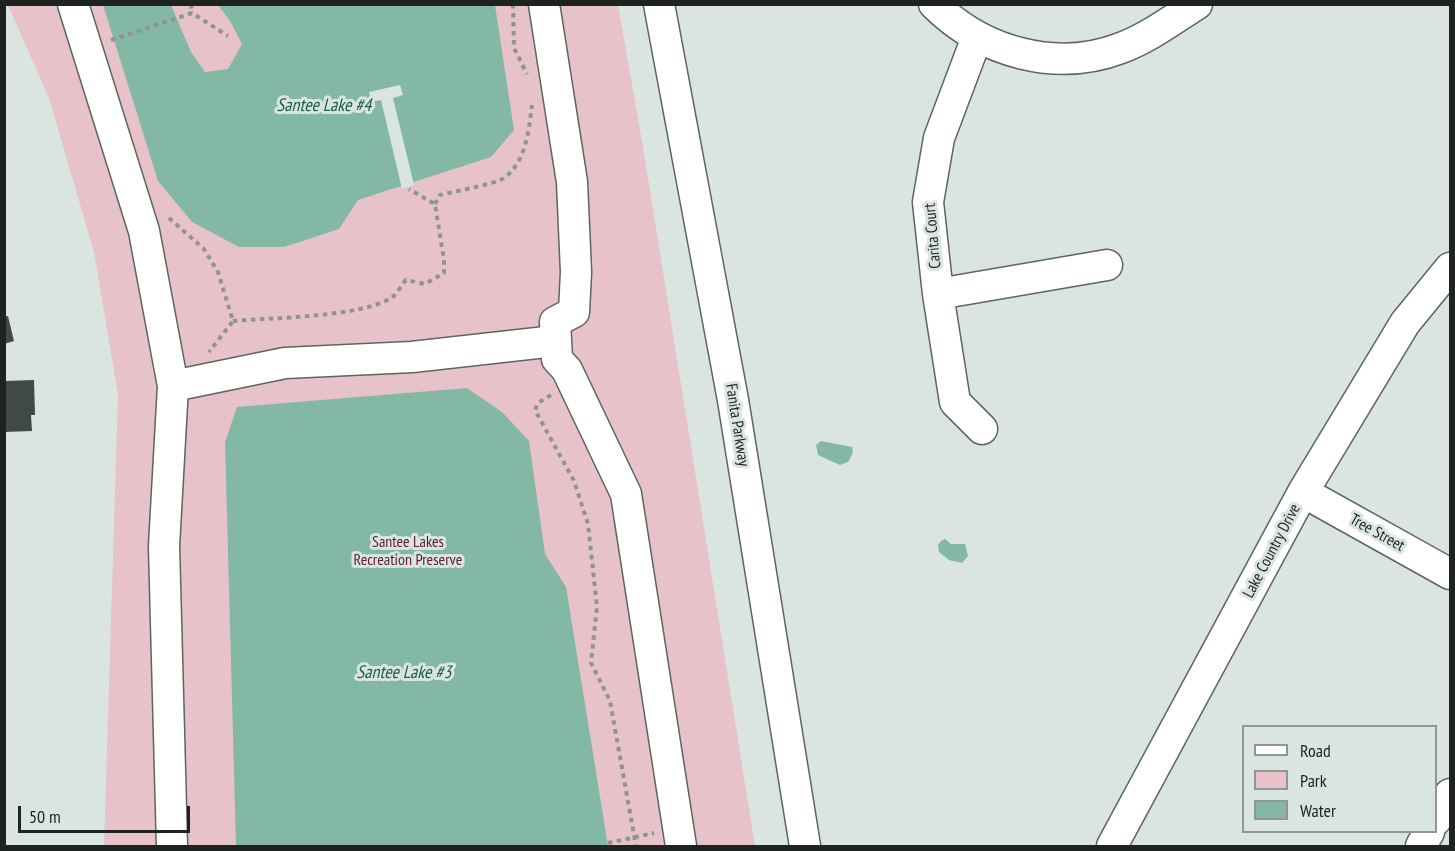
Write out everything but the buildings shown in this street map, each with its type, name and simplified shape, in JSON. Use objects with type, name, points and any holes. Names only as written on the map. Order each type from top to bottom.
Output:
[{"type":"street","points":[[73,4],[144,231],[173,386],[164,546],[172,846]]},
{"type":"street","points":[[544,4],[572,182],[576,262],[574,312],[555,322],[557,359],[567,370],[626,494],[679,837]]},
{"type":"street","name":"Fanita Parkway","points":[[659,4],[733,400],[805,846]]},
{"type":"street","points":[[934,4],[958,25],[994,45],[1029,56],[1052,59],[1101,54],[1142,39],[1197,4]]},
{"type":"street","name":"Carita Court","points":[[977,37],[939,138],[928,202],[938,294],[955,402],[982,429]]},
{"type":"street","points":[[938,294],[1107,266]]},
{"type":"street","name":"Lake Country Drive","points":[[1112,846],[1303,492],[1405,323],[1450,268]]},
{"type":"street","points":[[173,386],[285,363],[412,357],[555,341]]},
{"type":"street","name":"Tree Street","points":[[1303,492],[1450,574]]},
{"type":"street","points":[[1437,818],[1450,794]]},
{"type":"path","points":[[191,4],[192,13]]},
{"type":"path","points":[[513,4],[514,48],[530,83]]},
{"type":"path","points":[[192,13],[228,36]]},
{"type":"path","points":[[111,40],[192,13]]},
{"type":"path","points":[[233,321],[326,314],[363,308],[392,298],[406,280],[425,284],[444,273],[435,204],[440,195],[503,178],[520,159],[530,129],[532,100]]},
{"type":"path","points":[[409,189],[435,204]]},
{"type":"path","points":[[572,381],[538,403],[535,410],[574,481],[588,524],[597,607],[591,663],[610,702],[636,846]]},
{"type":"path","points":[[608,843],[634,837],[679,837]]},
{"type":"green space","name":"Santee Lakes Recreation Preserve","points":[[8,5],[618,5],[643,147],[755,846],[104,846],[118,395],[94,252],[49,98]]},
{"type":"water","name":"Santee Lake #4","points":[[103,5],[171,5],[191,52],[205,72],[228,69],[242,44],[230,21],[218,5],[495,5],[514,130],[491,157],[358,200],[339,229],[284,247],[239,247],[192,222],[158,181]]},
{"type":"water","name":"Santee Lake #3","points":[[467,388],[502,412],[529,441],[545,554],[566,587],[608,846],[236,846],[225,442],[237,407]]},
{"type":"water","points":[[821,441],[852,447],[853,452],[848,462],[840,465],[818,455],[816,445]]},
{"type":"water","points":[[945,539],[951,544],[965,544],[968,556],[962,563],[949,560],[939,552],[938,545]]},
{"type":"pier","points":[[400,85],[403,95],[393,98],[414,185],[402,189],[381,100],[371,102],[369,92]]}]
